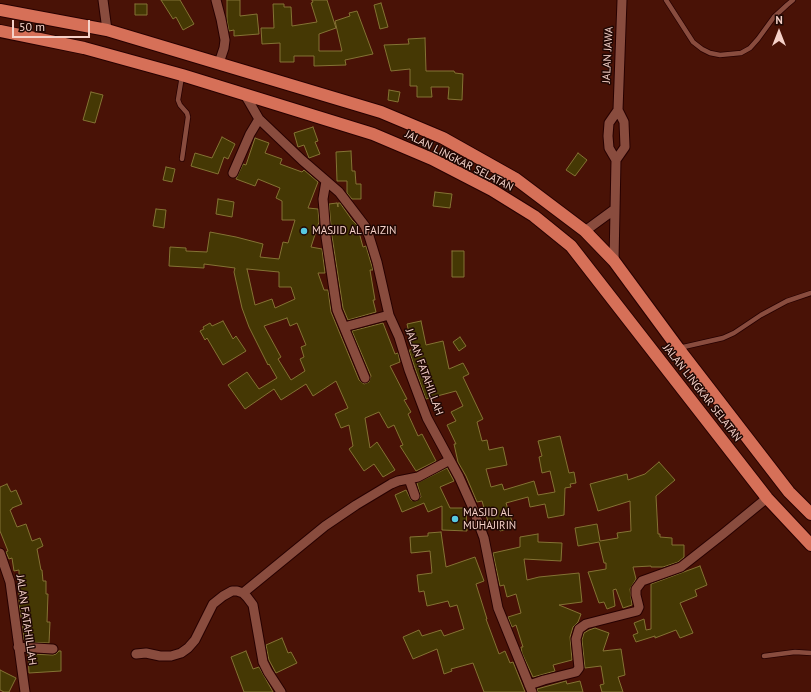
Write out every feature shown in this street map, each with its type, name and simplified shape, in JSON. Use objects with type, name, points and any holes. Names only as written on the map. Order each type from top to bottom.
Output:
[{"type":"highway","name":"JALAN LINGKAR SELATAN","points":[[0,10],[107,30],[381,112],[443,138],[516,179],[585,231],[614,262],[789,492],[811,514]]},
{"type":"highway","name":"JALAN LINGKAR SELATAN","points":[[0,31],[84,48],[182,75],[372,134],[438,162],[492,190],[534,216],[571,246],[767,498],[811,546]]},
{"type":"highway","points":[[534,216],[543,198]]},
{"type":"street","points":[[103,0],[107,30]]},
{"type":"street","points":[[216,0],[225,40],[219,63]]},
{"type":"street","name":"JALAN JAWA","points":[[614,262],[616,160],[624,147],[624,122],[618,110],[622,0]]},
{"type":"street","name":"JALAN FATAHILLAH","points":[[244,93],[259,119],[339,192],[365,226],[377,262],[389,315],[399,337],[409,370],[423,407],[465,490],[484,538],[498,608],[530,689]]},
{"type":"street","name":"JALAN JAWA","points":[[616,160],[609,148],[608,136],[609,123],[618,110]]},
{"type":"street","points":[[233,173],[250,134],[259,119]]},
{"type":"street","points":[[326,181],[323,199],[326,238],[338,310],[365,378]]},
{"type":"street","points":[[585,231],[615,209]]},
{"type":"street","points":[[344,327],[389,315]]},
{"type":"street","points":[[243,593],[325,526],[356,505],[391,484],[418,477],[450,460]]},
{"type":"street","points":[[409,479],[415,496]]},
{"type":"street","points":[[530,689],[544,680],[576,672],[579,668],[576,639],[579,629],[586,624],[637,611],[636,589],[642,581],[680,567],[767,498]]},
{"type":"street","name":"JALAN FATAHILLAH","points":[[0,553],[10,582],[25,692]]},
{"type":"street","points":[[136,654],[172,656],[181,653],[195,640],[214,604],[223,596],[232,591],[237,591],[248,597],[253,605],[263,662],[281,692]]},
{"type":"street","points":[[18,647],[53,649]]},
{"type":"lane","points":[[666,0],[693,42],[710,53],[720,55],[741,52],[750,48],[774,17],[793,0]]},
{"type":"lane","points":[[182,75],[178,100],[188,117],[182,159]]},
{"type":"lane","points":[[678,348],[694,343],[709,342],[723,338],[787,301],[811,293]]},
{"type":"lane","points":[[764,656],[795,652],[811,652]]},
{"type":"building","points":[[161,0],[180,0],[194,24],[183,30],[176,17],[173,19]]},
{"type":"building","points":[[227,0],[240,0],[240,16],[257,14],[259,34],[234,36],[234,30],[229,31],[227,20]]},
{"type":"building","points":[[312,0],[327,0],[336,28],[319,34],[319,51],[342,51],[335,21],[350,16],[349,13],[357,11],[373,54],[345,60],[346,65],[314,66],[314,56],[294,56],[294,62],[280,62],[280,43],[262,44],[261,28],[274,28],[273,4],[284,4],[284,7],[291,7],[292,26],[317,22],[311,3],[313,2]]},
{"type":"building","points":[[381,3],[388,27],[380,29],[374,5]]},
{"type":"building","points":[[135,4],[147,4],[147,15],[135,15]]},
{"type":"building","points":[[425,38],[426,71],[454,71],[455,73],[463,74],[462,100],[448,99],[449,87],[431,87],[432,97],[417,97],[417,86],[410,86],[410,69],[391,71],[384,45],[409,44],[408,39]]},
{"type":"building","points":[[389,90],[400,92],[398,102],[388,100]]},
{"type":"building","points":[[91,92],[103,95],[95,123],[83,120]]},
{"type":"building","points":[[313,127],[318,141],[315,142],[320,154],[309,158],[304,145],[298,147],[294,133]]},
{"type":"building","points":[[222,137],[235,144],[228,159],[224,157],[218,174],[191,166],[195,153],[212,158]]},
{"type":"building","points":[[255,138],[269,143],[265,153],[282,159],[280,164],[302,172],[304,170],[318,182],[308,208],[318,209],[319,222],[311,247],[322,249],[325,273],[318,273],[324,290],[328,290],[331,312],[359,380],[364,384],[369,382],[371,376],[352,331],[383,323],[395,354],[398,353],[400,362],[390,366],[407,399],[404,400],[411,412],[408,414],[418,436],[422,434],[436,461],[416,471],[400,446],[403,445],[394,425],[388,428],[379,412],[365,418],[370,448],[377,442],[395,470],[383,477],[374,464],[364,471],[349,449],[353,446],[349,425],[341,428],[335,414],[348,408],[336,381],[313,396],[306,384],[281,400],[274,389],[245,409],[228,385],[247,372],[259,389],[277,378],[269,364],[268,365],[249,327],[242,308],[234,272],[235,268],[204,264],[204,268],[169,266],[170,247],[186,248],[186,251],[207,252],[210,232],[263,244],[260,257],[279,259],[283,242],[288,243],[295,220],[282,220],[282,201],[276,198],[280,188],[258,179],[255,186],[236,179],[243,164],[246,165]],"holes":[[[247,269],[279,272],[279,287],[291,287],[295,299],[275,308],[272,299],[255,305]],[[287,318],[290,326],[297,323],[306,345],[301,347],[304,357],[300,359],[305,371],[291,380],[278,359],[281,357],[264,326]]]},
{"type":"building","points":[[351,151],[352,171],[355,171],[356,184],[361,184],[361,199],[352,199],[347,193],[347,181],[337,181],[336,152]]},
{"type":"building","points":[[578,153],[587,160],[575,176],[566,170]]},
{"type":"building","points":[[166,167],[175,169],[172,182],[163,180]]},
{"type":"building","points":[[435,192],[452,194],[450,208],[433,206]]},
{"type":"building","points":[[218,199],[234,202],[232,217],[216,214]]},
{"type":"building","points":[[337,203],[338,207],[338,203],[340,203],[357,225],[363,247],[366,246],[373,270],[370,270],[375,300],[373,300],[376,312],[348,320],[343,308],[332,236],[329,204]]},
{"type":"building","points":[[156,209],[166,210],[164,228],[153,226]]},
{"type":"building","points":[[452,251],[464,251],[464,277],[452,277]]},
{"type":"building","points":[[223,321],[233,339],[236,336],[246,351],[223,365],[207,338],[205,340],[200,331],[204,329],[203,327],[210,323],[212,326]]},
{"type":"building","points":[[421,321],[426,345],[443,341],[449,369],[463,363],[469,374],[463,377],[483,419],[477,422],[482,441],[487,440],[489,450],[503,447],[507,465],[486,469],[491,487],[502,484],[504,490],[534,481],[538,495],[555,492],[550,471],[542,473],[539,457],[542,456],[538,441],[560,436],[569,473],[574,472],[576,483],[570,484],[571,487],[565,488],[564,515],[548,518],[545,504],[530,507],[528,497],[506,503],[514,527],[500,531],[497,522],[489,525],[482,501],[477,502],[466,476],[458,462],[454,444],[456,444],[447,425],[456,421],[451,412],[463,406],[456,391],[426,399],[409,350],[413,350],[407,324]]},
{"type":"building","points":[[460,337],[466,346],[459,351],[453,342]]},
{"type":"building","points":[[659,462],[675,480],[656,496],[658,534],[660,534],[660,537],[672,538],[672,545],[684,545],[684,557],[678,562],[663,567],[633,567],[636,579],[630,589],[632,605],[623,608],[616,589],[613,590],[615,606],[607,609],[604,602],[599,603],[588,572],[606,569],[606,563],[604,563],[599,542],[578,546],[575,528],[597,524],[600,541],[618,538],[617,533],[631,531],[630,501],[598,511],[590,484],[627,474],[628,480],[645,474]]},
{"type":"building","points":[[447,468],[454,481],[440,487],[450,508],[466,508],[467,531],[442,530],[442,506],[428,512],[424,503],[402,512],[395,495],[406,490],[411,500],[417,501],[421,497],[417,483]]},
{"type":"building","points":[[7,484],[11,492],[16,490],[22,504],[10,510],[17,527],[26,524],[32,541],[40,538],[43,546],[37,549],[43,581],[46,581],[46,594],[48,594],[47,622],[50,622],[49,643],[28,642],[28,640],[24,640],[19,604],[19,570],[14,571],[12,558],[9,559],[6,552],[8,551],[0,531],[0,487]]},
{"type":"building","points":[[441,532],[446,567],[475,557],[484,581],[476,584],[486,619],[499,654],[505,651],[510,663],[513,662],[525,692],[484,692],[473,663],[451,669],[452,671],[444,674],[437,649],[413,659],[403,637],[419,630],[422,636],[441,630],[444,636],[464,629],[457,605],[450,607],[448,601],[427,606],[424,591],[419,592],[417,575],[432,573],[430,551],[411,553],[410,537],[428,536],[428,533]]},
{"type":"building","points":[[538,534],[538,542],[562,543],[561,561],[524,559],[527,580],[539,577],[579,573],[582,602],[559,605],[581,614],[578,622],[573,627],[570,637],[572,660],[553,665],[555,671],[533,677],[522,653],[521,647],[523,647],[516,625],[512,627],[508,617],[521,613],[516,594],[507,597],[504,585],[500,586],[493,553],[520,547],[520,537]]},
{"type":"building","points":[[700,566],[707,585],[695,590],[697,596],[680,603],[693,633],[680,638],[676,630],[655,638],[655,636],[636,642],[633,635],[638,633],[634,623],[644,619],[646,630],[651,629],[651,584]]},
{"type":"building","points":[[595,628],[609,633],[603,651],[621,649],[625,675],[618,677],[623,692],[602,692],[600,685],[604,684],[601,666],[585,668],[582,640],[584,633]]},
{"type":"building","points":[[282,638],[288,653],[291,652],[297,663],[276,673],[269,660],[266,645]]},
{"type":"building","points":[[61,651],[61,671],[29,673],[28,654],[53,655]]},
{"type":"building","points":[[246,651],[253,669],[259,667],[273,692],[244,692],[231,657]]},
{"type":"building","points":[[0,670],[16,678],[9,692],[0,690]]},
{"type":"building","points":[[566,681],[567,684],[580,681],[583,692],[538,692],[537,689]]},
{"type":"place","name":"MASJID AL FAIZIN","points":[[304,231]]},
{"type":"place","name":"MASJID AL MUHAJIRIN","points":[[455,519]]}]
